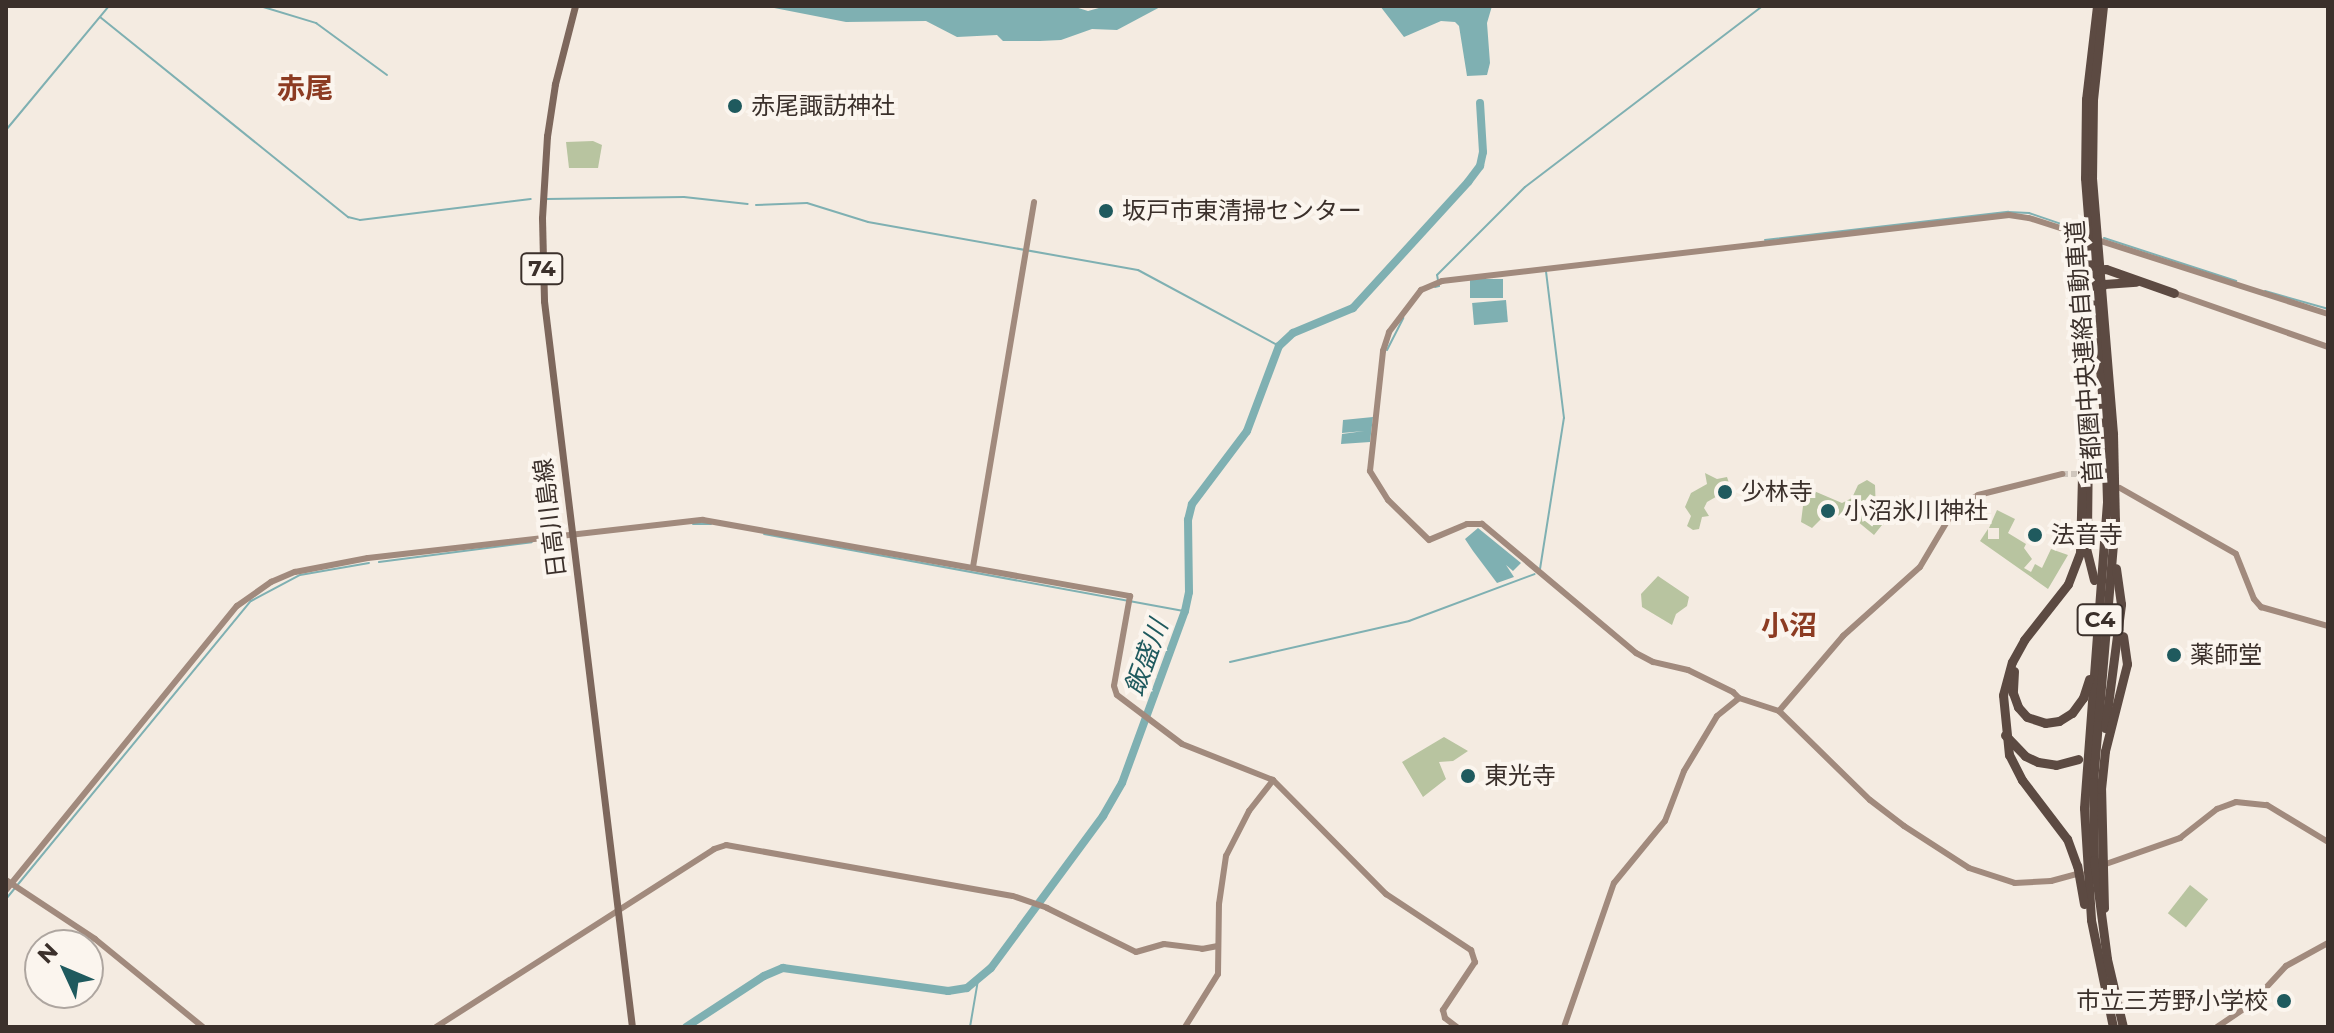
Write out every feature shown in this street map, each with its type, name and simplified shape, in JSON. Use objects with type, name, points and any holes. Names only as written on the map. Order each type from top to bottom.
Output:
[{"type":"highway","name":"首都圏中央連絡自動車道","points":[[2090,861],[2093,782],[2114,557],[2115,468],[2089,257],[2084,152],[2086,99],[2097,6]]},
{"type":"highway","name":"首都圏中央連絡自動車道","points":[[2103,6],[2093,99],[2092,178],[2105,376],[2107,502],[2085,784],[2091,876],[2123,1027]]},
{"type":"highway","points":[[2090,861],[2014,768],[2005,734],[2003,695],[2012,662],[2068,584],[2080,553],[2083,437],[2077,289],[2092,271],[2106,269],[2174,293]]},
{"type":"highway","points":[[2097,649],[2083,698],[2066,717],[2038,722],[2018,707],[2012,685],[2016,663],[2028,641],[2072,586],[2086,548],[2090,510],[2088,303],[2096,290],[2112,281],[2137,283],[2174,293]]},
{"type":"highway","points":[[2086,548],[2094,580]]},
{"type":"highway","points":[[2103,733],[2109,711],[2121,604],[2114,557]]},
{"type":"highway","points":[[2113,1027],[2103,985],[2090,861],[2103,765],[2127,664],[2123,636]]},
{"type":"highway","points":[[2005,734],[2025,756],[2038,762],[2056,765],[2078,759]]},
{"type":"main road","name":"日高川島線","points":[[575,6],[551,108],[541,235],[546,326],[632,1027]]},
{"type":"street","points":[[973,567],[1034,202]]},
{"type":"street","points":[[2328,314],[2029,218],[2009,215],[1442,281],[1421,290],[1389,332],[1383,351],[1370,471],[1388,500],[1429,540],[1467,524],[1482,524],[1636,653],[1661,665],[1688,670],[1739,698],[1779,711],[1870,800],[1969,868],[2001,881],[2051,881],[2145,852],[2180,838],[2217,809],[2236,802],[2267,805],[2328,842]]},
{"type":"street","points":[[2174,293],[2328,347]]},
{"type":"street","points":[[1779,711],[1843,636],[1920,567],[1955,508],[1978,495],[2062,474]]},
{"type":"street","points":[[2120,488],[2236,554],[2254,599],[2261,607],[2328,626]]},
{"type":"street","points":[[203,1027],[95,939],[7,884],[237,606],[253,593],[295,572],[325,565],[703,520],[1130,596],[1114,686],[1117,695],[1154,725],[1201,754],[1273,780],[1386,894],[1471,950],[1475,962],[1443,1010],[1445,1018],[1457,1027]]},
{"type":"street","points":[[1564,1027],[1614,883],[1665,821],[1684,771],[1717,716],[1739,698]]},
{"type":"street","points":[[1185,1027],[1218,974],[1219,904],[1226,856],[1249,811],[1273,780]]},
{"type":"street","points":[[436,1027],[714,849],[731,845],[1026,900],[1136,952],[1164,944],[1202,949],[1218,946]]},
{"type":"street","points":[[2217,1027],[2250,1005],[2286,966],[2328,943]]},
{"type":"green space","points":[[593,141],[602,145],[598,168],[569,168],[566,142]]},
{"type":"green space","points":[[1705,473],[1717,479],[1727,477],[1729,483],[1721,494],[1707,502],[1704,508],[1709,516],[1702,517],[1699,529],[1693,530],[1687,526],[1691,516],[1685,507],[1691,493],[1707,484]]},
{"type":"green space","points":[[1867,480],[1875,485],[1876,512],[1886,520],[1874,535],[1857,521],[1844,519],[1822,505],[1819,510],[1823,517],[1812,528],[1801,522],[1803,506],[1814,491],[1842,503],[1852,498],[1858,485]]},
{"type":"green space","points":[[1997,510],[2015,519],[2008,533],[2026,544],[2024,548],[2032,559],[2024,568],[2031,572],[2035,564],[2042,568],[2051,549],[2068,555],[2048,589],[1980,541],[1988,529],[1988,539],[1999,539],[1999,528],[1989,528]]},
{"type":"green space","points":[[1658,576],[1689,597],[1687,606],[1676,614],[1672,625],[1642,607],[1641,594]]},
{"type":"green space","points":[[1444,737],[1468,751],[1453,761],[1439,762],[1446,779],[1423,797],[1402,762]]},
{"type":"green space","points":[[2190,885],[2208,899],[2186,928],[2168,913]]},
{"type":"water","points":[[764,6],[1072,6],[1088,11],[1106,6],[1162,6],[1117,30],[1092,29],[1061,40],[1003,41],[997,35],[957,37],[926,21],[846,22]]},
{"type":"water","points":[[1380,6],[1492,6],[1487,23],[1490,63],[1487,75],[1467,76],[1459,26],[1455,22],[1441,21],[1404,37]]},
{"type":"water","points":[[1470,279],[1503,279],[1503,298],[1470,298]]},
{"type":"water","points":[[1506,300],[1508,322],[1474,325],[1472,303]]},
{"type":"water","points":[[1373,417],[1370,442],[1341,444],[1342,434],[1364,431],[1342,433],[1343,420]]},
{"type":"water","points":[[1478,528],[1521,563],[1513,571],[1506,565],[1514,577],[1497,583],[1473,551],[1465,539]]},
{"type":"waterway","points":[[6,130],[109,6]]},
{"type":"waterway","points":[[260,6],[316,23],[387,75]]},
{"type":"waterway","points":[[1435,287],[1439,286],[1437,275],[1525,187],[1763,6]]},
{"type":"waterway","points":[[100,17],[348,217],[360,220],[531,199]]},
{"type":"waterway","name":"飯盛川","points":[[686,1027],[764,976],[783,968],[948,991],[967,988],[991,968],[1103,816],[1122,783],[1185,611],[1189,592],[1188,520],[1192,504],[1247,431],[1279,346],[1293,333],[1353,308],[1468,182],[1480,166],[1483,152],[1480,103]]},
{"type":"waterway","points":[[547,199],[684,197],[748,204]]},
{"type":"waterway","points":[[756,205],[807,203],[868,222],[1138,270],[1279,346]]},
{"type":"waterway","points":[[1765,240],[2008,212],[2029,213],[2079,230]]},
{"type":"waterway","points":[[2104,238],[2236,281]]},
{"type":"waterway","points":[[1540,569],[1564,418],[1546,271]]},
{"type":"waterway","points":[[2265,291],[2328,309]]},
{"type":"waterway","points":[[1387,350],[1403,318]]},
{"type":"waterway","points":[[693,524],[711,524]]},
{"type":"waterway","points":[[764,534],[1185,611]]},
{"type":"waterway","points":[[379,562],[532,542]]},
{"type":"waterway","points":[[6,899],[251,601],[300,575],[369,563]]},
{"type":"waterway","points":[[1230,662],[1409,621],[1535,574]]},
{"type":"waterway","points":[[970,1027],[978,980]]},
{"type":"tunnel","points":[[2062,474],[2083,474],[2109,482]]},
{"type":"place","name":"赤尾諏訪神社","points":[[735,106]]},
{"type":"place","name":"坂戸市東清掃センター","points":[[1106,211]]},
{"type":"place","name":"少林寺","points":[[1725,492]]},
{"type":"place","name":"小沼氷川神社","points":[[1828,511]]},
{"type":"place","name":"法音寺","points":[[2035,535]]},
{"type":"place","name":"薬師堂","points":[[2174,655]]},
{"type":"place","name":"東光寺","points":[[1468,776]]},
{"type":"place","name":"市立三芳野小学校","points":[[2284,1001]]},
{"type":"district","name":"赤尾","points":[[305,88]]},
{"type":"district","name":"小沼","points":[[1789,625]]}]
